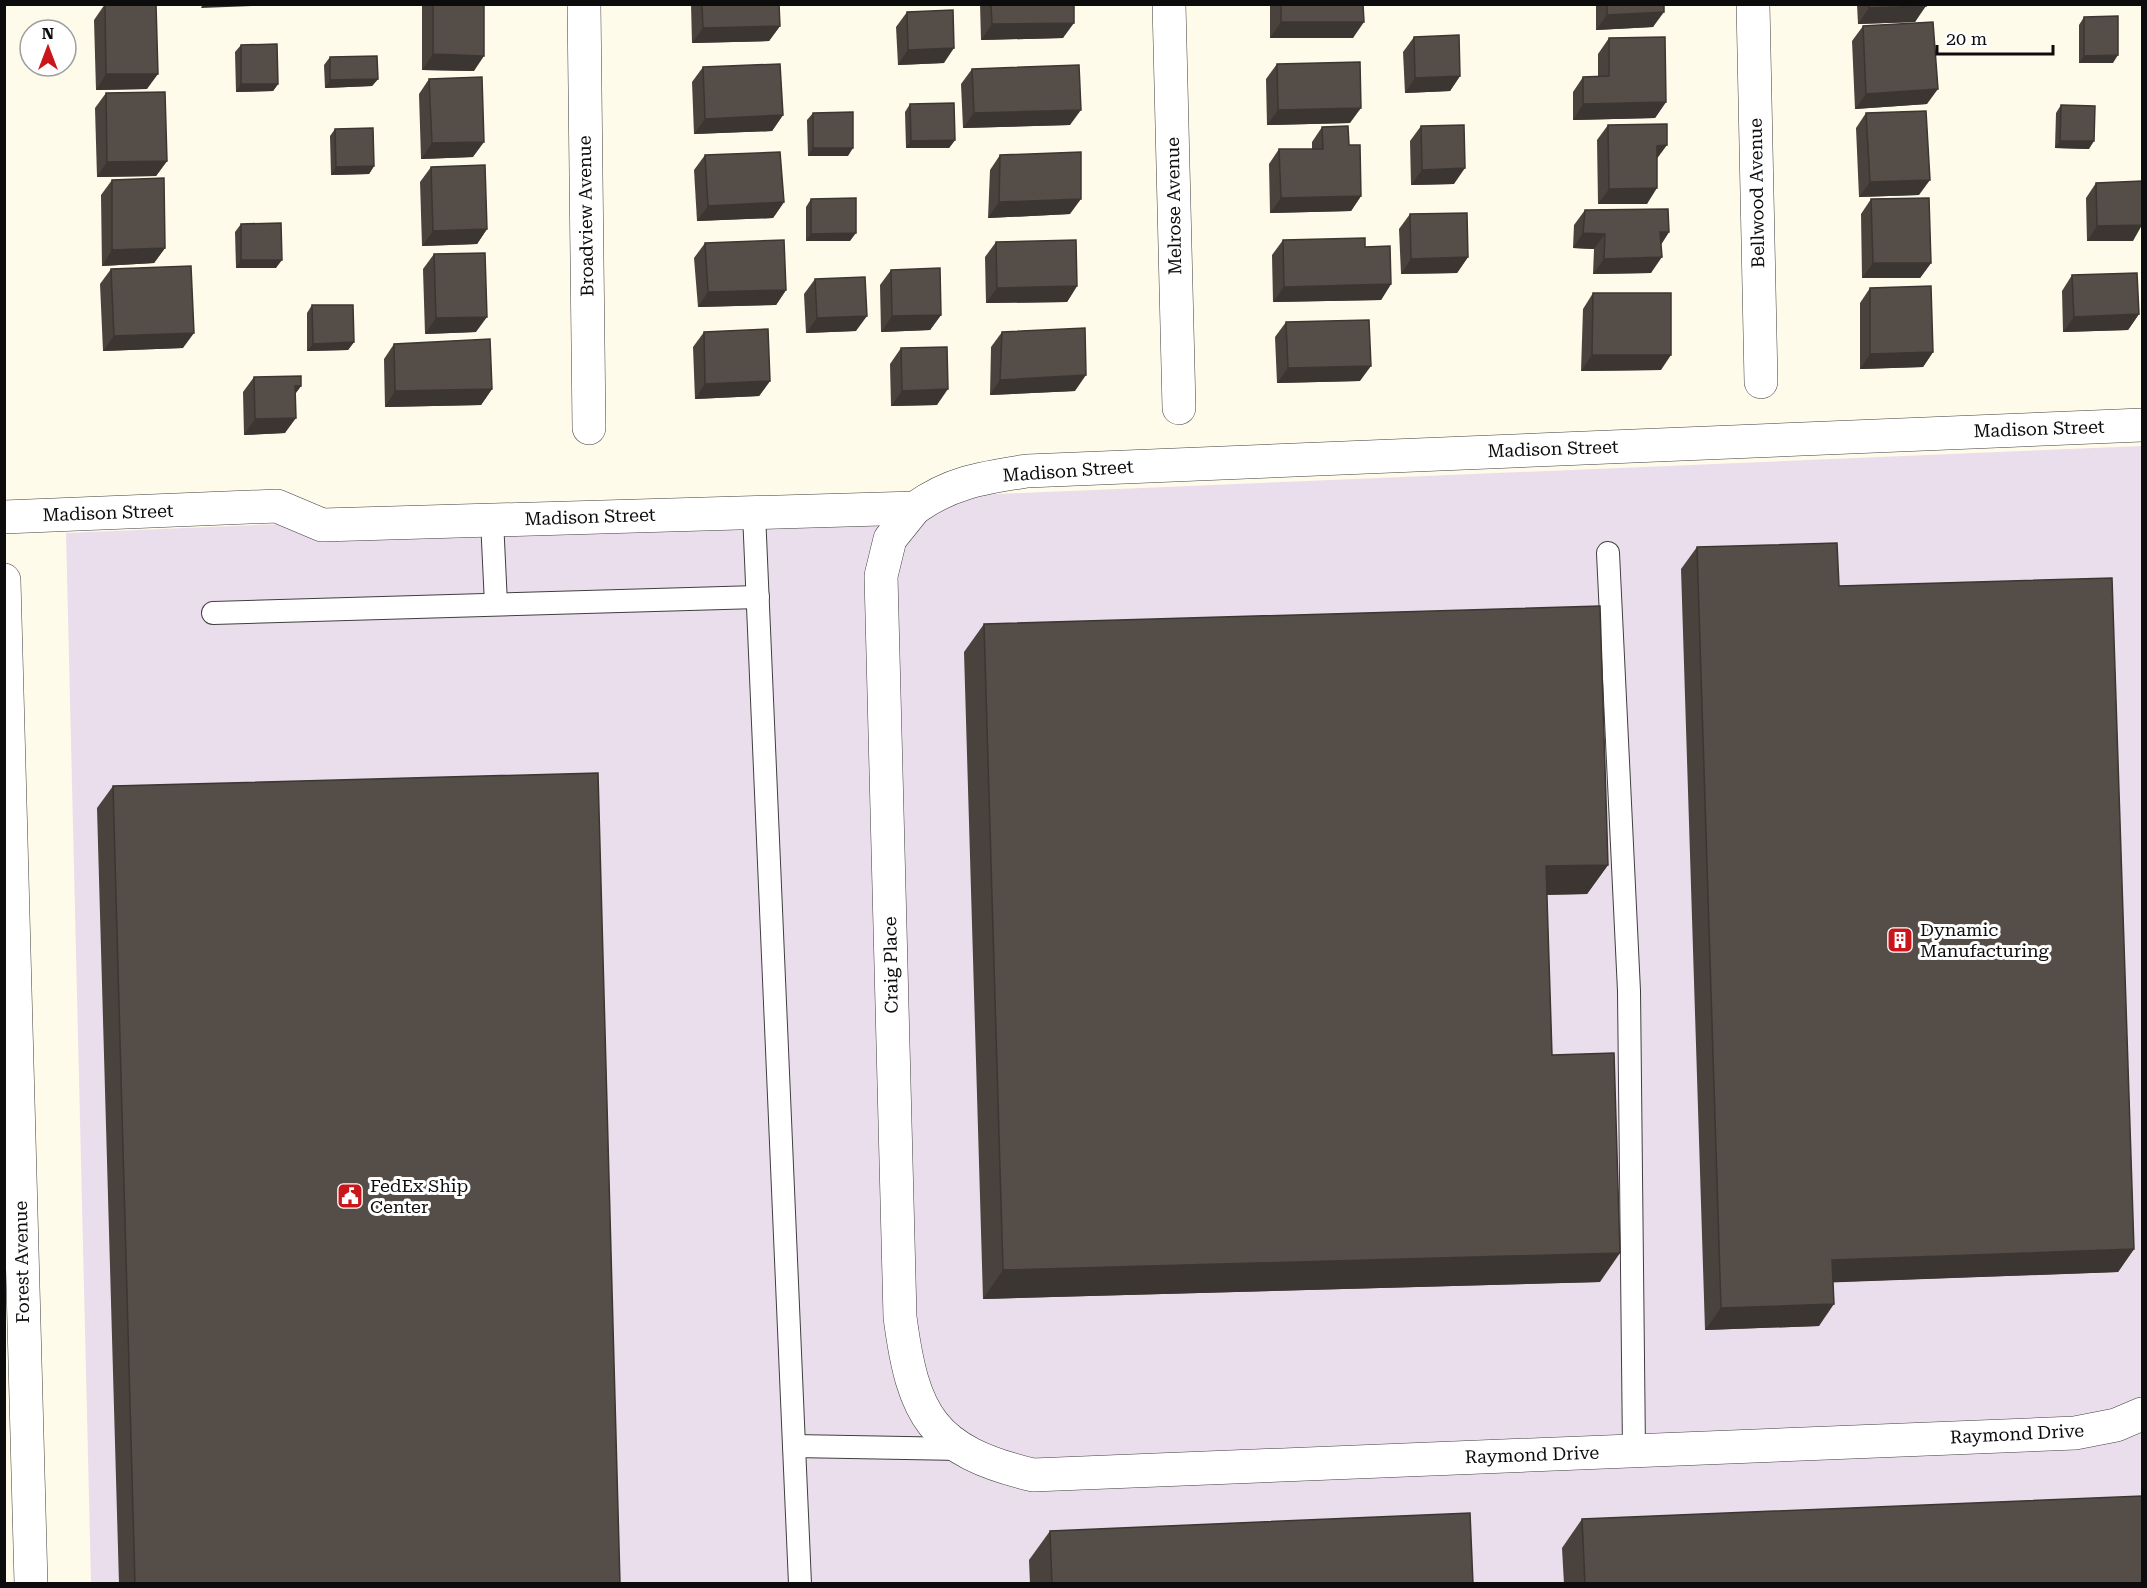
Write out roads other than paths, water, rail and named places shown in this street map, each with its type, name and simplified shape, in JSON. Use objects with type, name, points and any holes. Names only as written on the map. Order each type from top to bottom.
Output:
[{"type":"street","name":"Broadview Avenue","points":[[584,4],[589,428]]},
{"type":"street","name":"Melrose Avenue","points":[[1169,4],[1179,408]]},
{"type":"street","name":"Bellwood Avenue","points":[[1753,4],[1761,382]]},
{"type":"street","name":"Madison Street","points":[[4,517],[278,506],[322,525],[915,508],[939,491],[980,478],[1026,471],[2142,425]]},
{"type":"street","name":"Craig Place","points":[[915,508],[890,539],[882,576],[900,1317],[914,1394],[932,1425]]},
{"type":"street","name":"Forest Avenue","points":[[4,580],[17,1549],[31,1584]]},
{"type":"street","name":"Raymond Drive","points":[[932,1425],[961,1449],[995,1466],[1033,1475],[2075,1433],[2116,1425],[2142,1414]]},
{"type":"lane","points":[[754,513],[800,1584]]},
{"type":"lane","points":[[492,520],[496,604]]},
{"type":"lane","points":[[1608,553],[1629,991],[1634,1451]]},
{"type":"lane","points":[[213,613],[758,597]]},
{"type":"lane","points":[[794,1446],[961,1449]]},
{"type":"place","name":"Dynamic Manufacturing","points":[[1900,940]]},
{"type":"place","name":"FedEx Ship Center","points":[[350,1196]]}]
